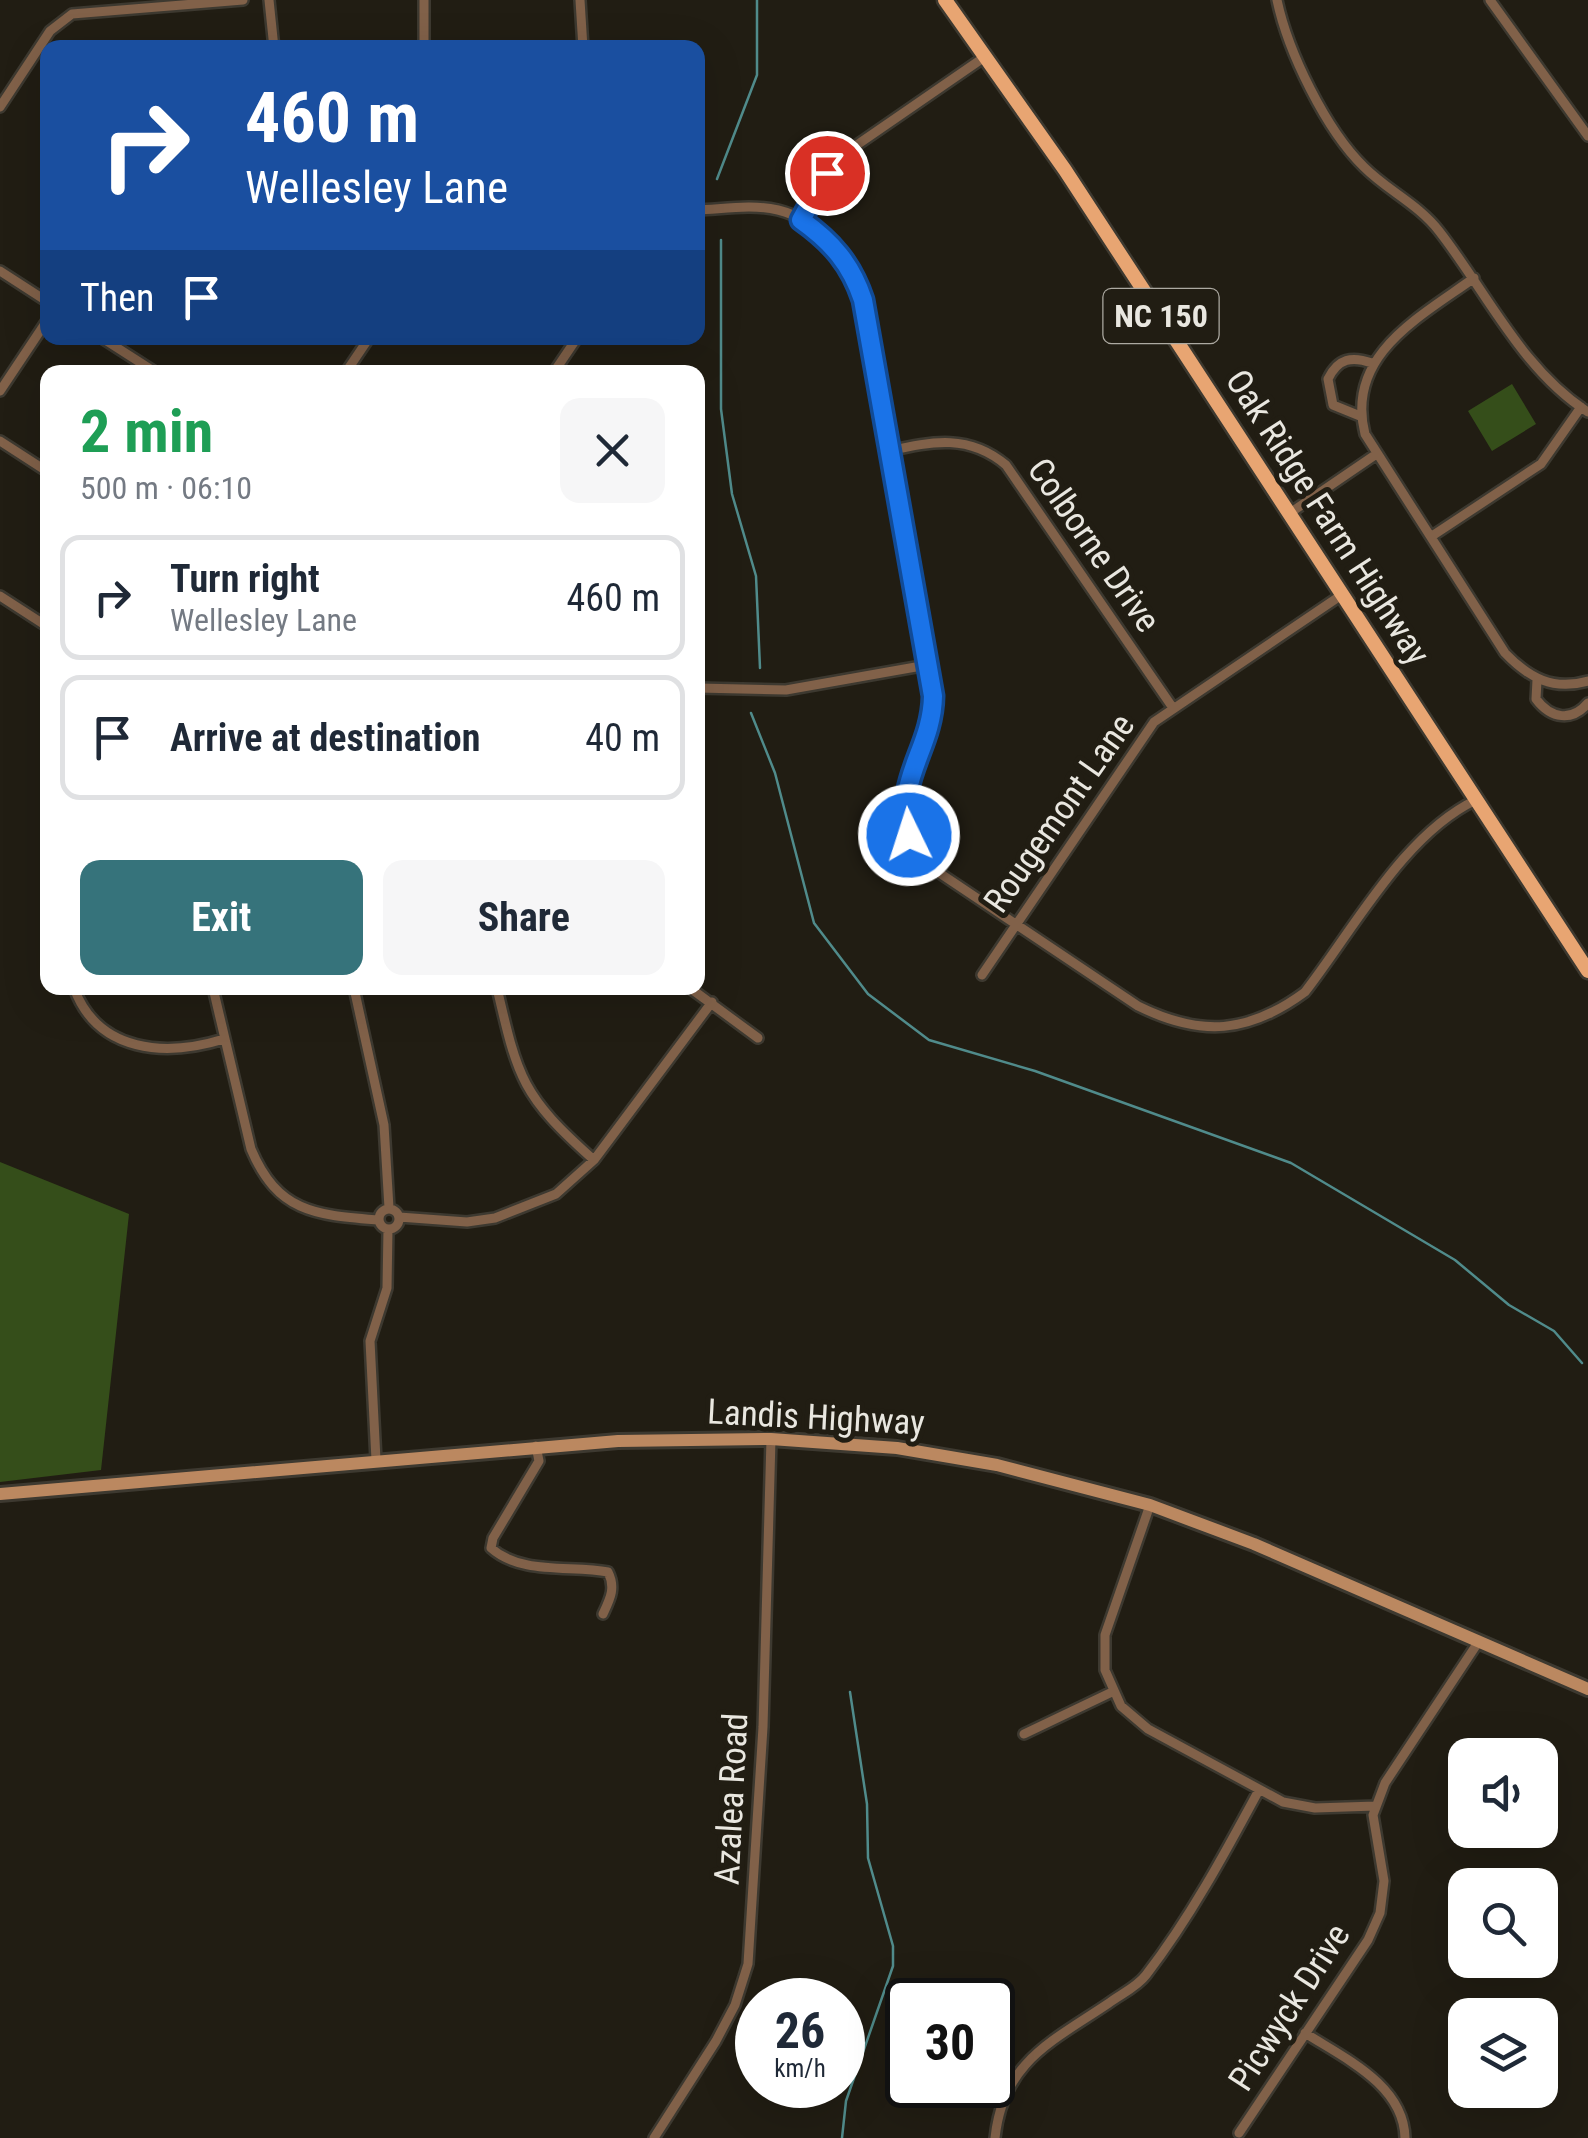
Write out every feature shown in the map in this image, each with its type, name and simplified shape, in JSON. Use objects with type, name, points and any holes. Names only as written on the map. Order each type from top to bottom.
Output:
[{"type":"main road","name":"Oak Ridge Farm Highway","points":[[945,0],[1290,513],[1588,970]]},
{"type":"main road","name":"Landis Highway","points":[[0,1494],[536,1446],[772,1439],[950,1456],[1071,1482],[1221,1530],[1587,1688]]},
{"type":"street","points":[[44,40],[50,30],[72,14],[243,0]]},
{"type":"street","points":[[269,0],[273,40]]},
{"type":"street","points":[[424,0],[424,40]]},
{"type":"street","points":[[580,0],[582,40]]},
{"type":"street","points":[[1277,0],[1318,101],[1351,152],[1377,178],[1430,219],[1542,375],[1584,409],[1541,464],[1432,536]]},
{"type":"street","points":[[1490,0],[1588,136]]},
{"type":"street","points":[[0,107],[40,45]]},
{"type":"street","points":[[801,220],[827,173],[851,149],[986,56]]},
{"type":"street","points":[[705,210],[775,209],[801,220],[829,242],[854,272],[863,300],[928,665],[932,715],[906,785],[904,814],[909,835],[922,859],[940,874],[1138,1006],[1170,1022],[1225,1028],[1281,1010],[1305,992],[1414,844],[1439,820],[1476,800]]},
{"type":"street","points":[[0,271],[40,297]]},
{"type":"street","points":[[1474,278],[1398,332],[1372,364],[1360,416],[1375,455],[1506,653],[1537,680],[1559,686],[1588,682]]},
{"type":"street","points":[[0,391],[40,331]]},
{"type":"street","points":[[113,345],[144,365]]},
{"type":"street","points":[[1360,416],[1333,405],[1328,379],[1342,361],[1356,357],[1372,364]]},
{"type":"street","points":[[0,440],[40,467]]},
{"type":"street","name":"Colborne Drive","points":[[889,451],[929,442],[966,444],[988,450],[1006,465],[1173,708]]},
{"type":"street","points":[[1290,513],[1375,455]]},
{"type":"street","name":"Rougemont Lane","points":[[982,975],[1144,736],[1173,708],[1343,594]]},
{"type":"street","points":[[0,596],[40,622]]},
{"type":"street","points":[[705,688],[786,690],[928,665]]},
{"type":"street","points":[[1537,680],[1536,700],[1556,716],[1570,716],[1588,702]]},
{"type":"street","points":[[76,995],[100,1026],[126,1043],[156,1050],[192,1049],[224,1039]]},
{"type":"street","points":[[215,995],[260,1172],[280,1195],[303,1210],[331,1217],[378,1220],[388,1229],[387,1288],[370,1341],[376,1460]]},
{"type":"street","points":[[356,995],[384,1125],[389,1208],[399,1217],[467,1222],[495,1218],[556,1194],[594,1160],[712,1002]]},
{"type":"street","points":[[499,995],[516,1069],[551,1122],[594,1160]]},
{"type":"street","points":[[701,995],[758,1038]]},
{"type":"street","points":[[378,1220],[380,1213],[389,1208]]},
{"type":"street","points":[[388,1229],[398,1224],[399,1217]]},
{"type":"street","name":"Azalea Road","points":[[654,2138],[716,2042],[735,2005],[748,1964],[763,1726],[772,1439]]},
{"type":"street","points":[[536,1446],[539,1461],[493,1538],[491,1548],[499,1556],[540,1566],[608,1572],[613,1582],[612,1595],[603,1614]]},
{"type":"street","points":[[1150,1505],[1106,1635],[1105,1670],[1112,1692],[1132,1718],[1148,1729],[1297,1807],[1376,1806],[1385,1784],[1479,1641]]},
{"type":"street","points":[[1024,1734],[1112,1692]]},
{"type":"street","points":[[995,2138],[998,2112],[1015,2074],[1046,2046],[1143,1979],[1214,1874],[1259,1790]]},
{"type":"street","name":"Picwyck Drive","points":[[1239,2133],[1368,1940],[1380,1913],[1384,1881],[1373,1815],[1376,1806]]},
{"type":"street","points":[[1305,2033],[1360,2067],[1390,2094],[1405,2124],[1405,2138]]},
{"type":"green space","points":[[1512,384],[1536,424],[1492,451],[1468,411]]},
{"type":"green space","points":[[0,1162],[129,1214],[101,1470],[0,1482]]},
{"type":"waterway","points":[[717,179],[757,75],[757,0]]},
{"type":"waterway","points":[[721,240],[721,409],[732,494],[756,576],[760,668]]},
{"type":"waterway","points":[[751,713],[775,773],[814,923],[868,994],[929,1040],[1035,1071],[1291,1163],[1455,1260],[1509,1305],[1554,1331],[1582,1363]]},
{"type":"waterway","points":[[842,2138],[846,2101],[893,1966],[893,1946],[868,1858],[867,1804],[850,1692]]},
{"type":"route","points":[[827,173],[801,220],[829,242],[854,272],[863,300],[933,696],[926,736],[906,785],[904,814],[909,835]]}]
